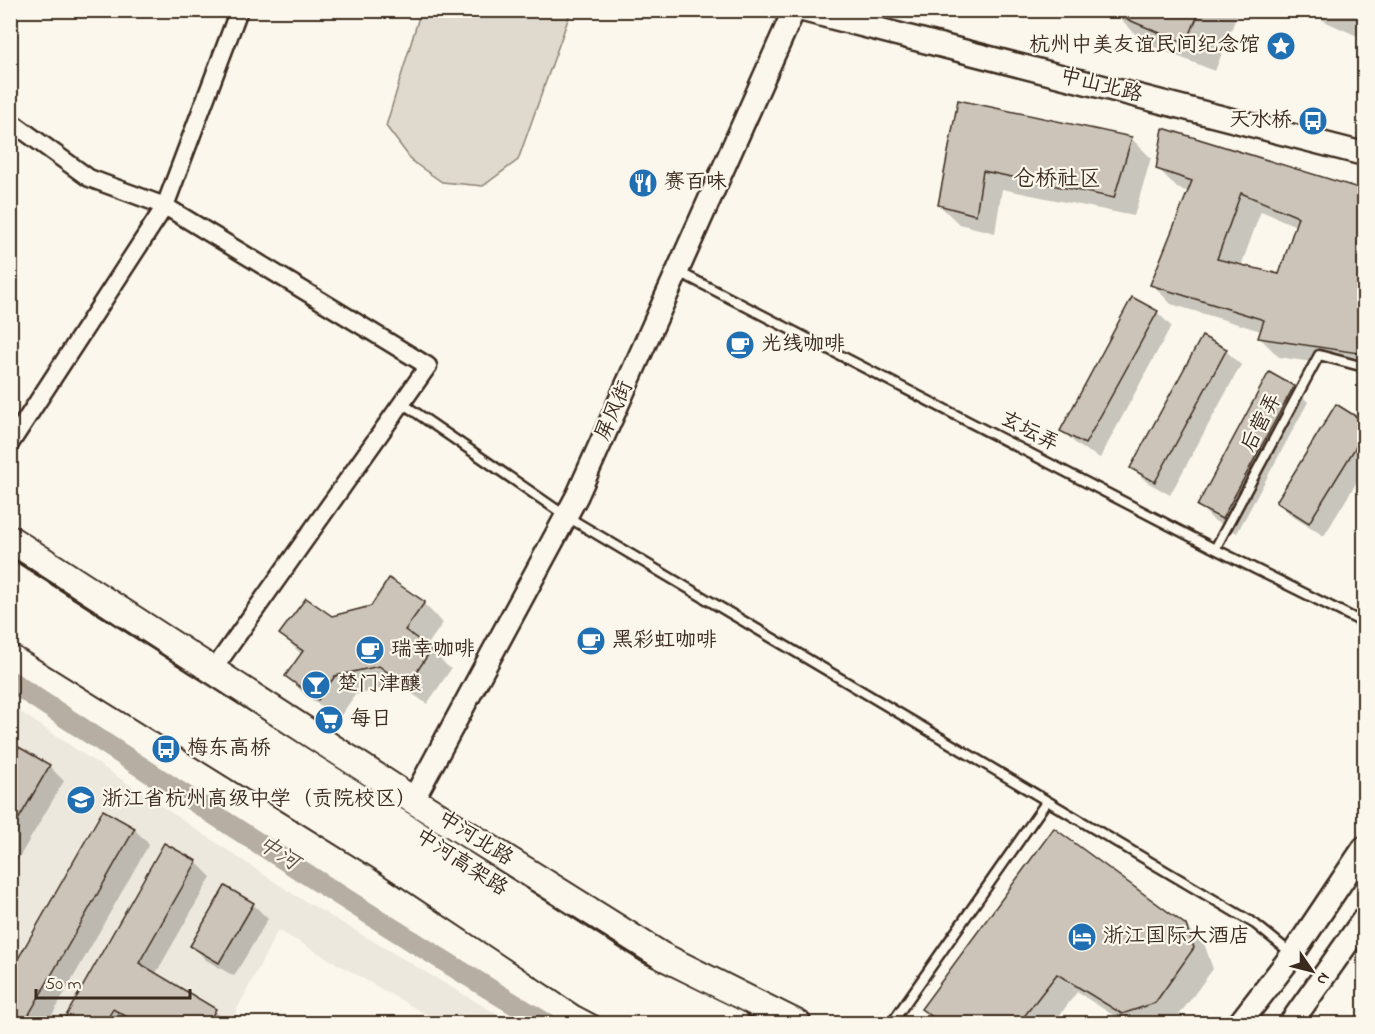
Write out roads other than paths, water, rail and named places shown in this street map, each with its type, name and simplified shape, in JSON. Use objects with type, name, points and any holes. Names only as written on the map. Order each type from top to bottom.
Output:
[{"type":"highway","name":"中河高架路","points":[[10,575],[634,974],[736,1023]]},
{"type":"highway","name":"中河高架路","points":[[10,605],[627,998],[678,1023]]},
{"type":"main road","name":"中山北路","points":[[803,10],[1365,154]]},
{"type":"main road","name":"中河北路","points":[[10,539],[412,800],[662,956],[798,1023]]},
{"type":"main road","points":[[10,626],[380,856],[586,994],[643,1023]]},
{"type":"main road","points":[[1239,1023],[1293,954],[1365,848]]},
{"type":"main road","points":[[1290,1023],[1365,919]]},
{"type":"street","points":[[10,444],[165,206],[239,10]]},
{"type":"street","name":"屏风街","points":[[412,800],[577,496],[794,10]]},
{"type":"street","points":[[10,121],[89,178],[165,206],[428,366],[213,670]]},
{"type":"lane","name":"玄坛弄","points":[[677,271],[1215,549],[1365,623]]},
{"type":"lane","name":"后营弄","points":[[1215,549],[1319,355],[1365,367]]},
{"type":"lane","points":[[402,403],[566,516],[1255,924],[1293,954]]},
{"type":"lane","points":[[891,1023],[1047,801]]},
{"type":"waterway","name":"中河","points":[[10,681],[344,898],[547,1024]]},
{"type":"place","name":"杭州中美友谊民间纪念馆","points":[[1281,46]]},
{"type":"place","name":"天水桥","points":[[1313,121]]},
{"type":"place","name":"赛百味","points":[[643,183]]},
{"type":"place","name":"光线咖啡","points":[[740,345]]},
{"type":"place","name":"黑彩虹咖啡","points":[[591,641]]},
{"type":"place","name":"瑞幸咖啡","points":[[370,650]]},
{"type":"place","name":"楚门津醸","points":[[316,685]]},
{"type":"place","name":"每日","points":[[329,720]]},
{"type":"place","name":"梅东高桥","points":[[166,749]]},
{"type":"place","name":"浙江省杭州高级中学（贡院校区）","points":[[81,800]]},
{"type":"place","name":"浙江国际大酒店","points":[[1082,937]]},
{"type":"district","name":"仓桥社区","points":[[1057,180]]}]
